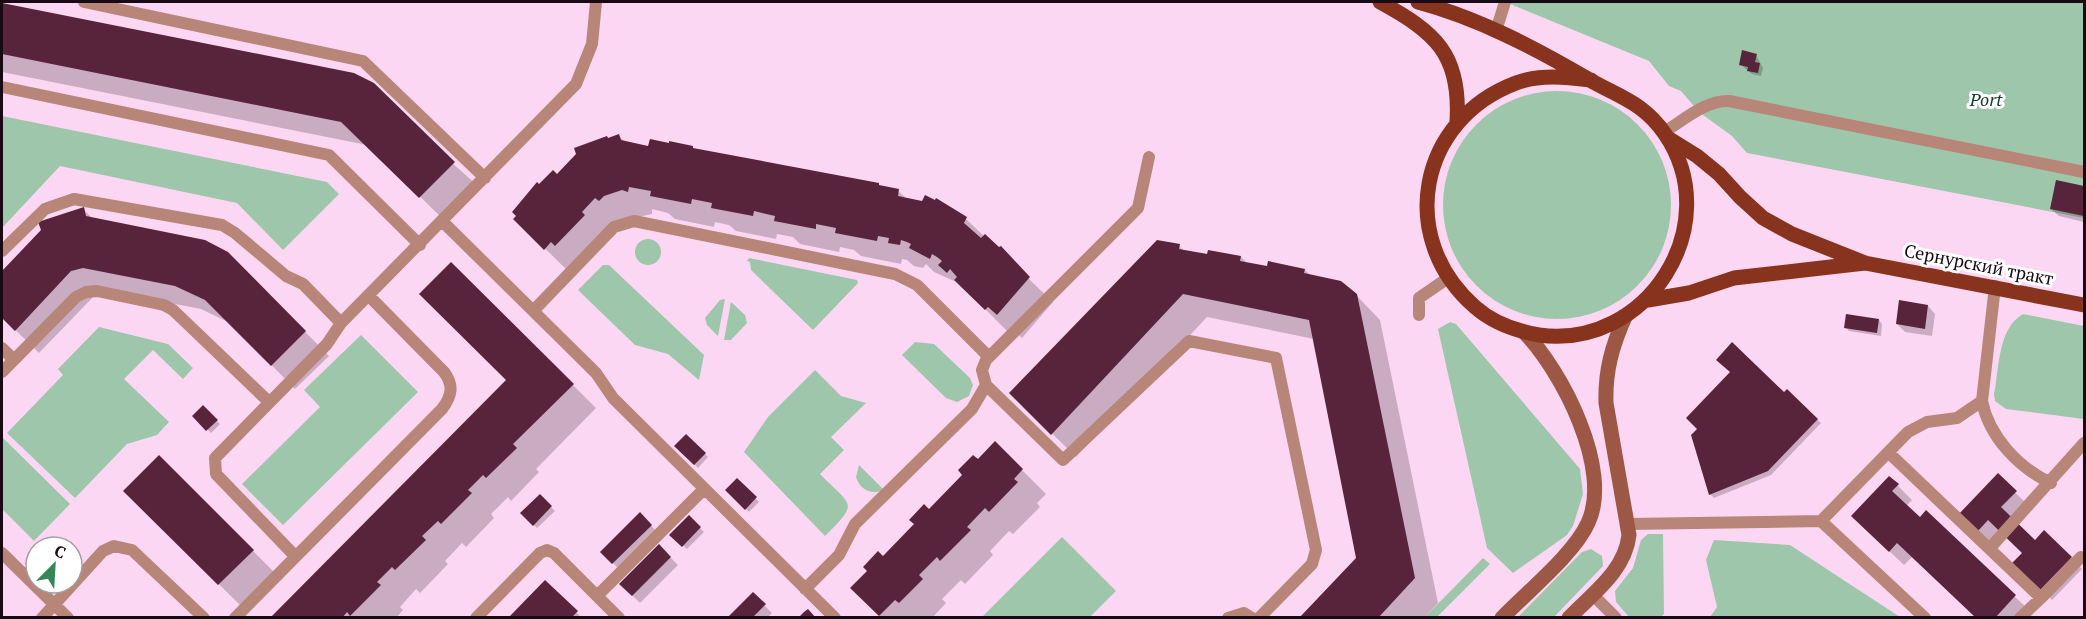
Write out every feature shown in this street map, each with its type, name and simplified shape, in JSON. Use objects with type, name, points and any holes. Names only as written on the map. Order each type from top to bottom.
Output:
[{"type":"main road","points":[[1380,2],[1430,34],[1445,54],[1454,70],[1459,91],[1457,121]]},
{"type":"main road","points":[[1418,2],[1496,31],[1556,59],[1590,80],[1623,94],[1648,113],[1666,135],[1680,165],[1686,194],[1686,223],[1675,260],[1666,277],[1648,300],[1625,317],[1601,328],[1576,335],[1550,336],[1524,332],[1502,324],[1481,312],[1449,278],[1436,255],[1429,231],[1426,207],[1428,183],[1435,159],[1457,121],[1484,98],[1517,82],[1554,76],[1590,80]]},
{"type":"main road","points":[[1666,135],[1719,174],[1763,218],[1792,234],[1865,263]]},
{"type":"main road","points":[[1648,300],[1689,292],[1744,276],[1865,263]]},
{"type":"main road","name":"Сернурский тракт","points":[[1865,263],[2085,305]]},
{"type":"main road","points":[[1569,618],[1623,560],[1628,545],[1627,524],[1605,383],[1614,342],[1625,317]]},
{"type":"main road","points":[[1502,618],[1583,533],[1589,522],[1596,494],[1593,467],[1565,389],[1541,350],[1524,332]]},
{"type":"lane","points":[[84,2],[363,61],[485,178]]},
{"type":"lane","points":[[295,556],[222,481],[214,466],[220,451],[327,344],[341,323],[443,222],[576,84],[592,44],[596,2]]},
{"type":"lane","points":[[1496,31],[1504,2]]},
{"type":"lane","points":[[2,87],[329,155],[420,245]]},
{"type":"lane","points":[[1666,135],[1710,103],[1729,101],[2085,172]]},
{"type":"lane","points":[[1149,157],[1138,208],[989,357],[982,370],[986,385],[1064,460],[1190,341],[1276,358],[1316,550],[1312,564],[1259,618]]},
{"type":"lane","points":[[2,251],[45,208],[74,199],[222,225],[235,233],[286,276],[303,284],[341,323]]},
{"type":"lane","points":[[534,310],[614,227],[634,221],[895,274],[916,285],[989,357]]},
{"type":"lane","points":[[443,222],[596,373],[613,398],[835,618]]},
{"type":"lane","points":[[1419,315],[1419,298],[1449,278]]},
{"type":"lane","points":[[1995,286],[1982,401],[1985,415],[1995,434],[2009,452],[2036,476],[2051,483]]},
{"type":"lane","points":[[2,372],[76,297],[86,292],[97,291],[164,305],[173,310],[269,402]]},
{"type":"lane","points":[[235,618],[442,409],[451,394],[449,379],[444,372],[369,296]]},
{"type":"lane","points":[[2,348],[13,359]]},
{"type":"lane","points":[[806,589],[839,555],[855,524],[972,409],[986,385]]},
{"type":"lane","points":[[1821,521],[1908,432],[1927,422],[1957,418],[1982,401]]},
{"type":"lane","points":[[1990,548],[2085,443]]},
{"type":"lane","points":[[1889,453],[2041,598]]},
{"type":"lane","points":[[597,596],[704,489]]},
{"type":"lane","points":[[1627,524],[1821,521],[1925,618]]},
{"type":"lane","points":[[42,618],[103,550],[121,546],[137,555],[204,618]]},
{"type":"lane","points":[[476,618],[540,553],[547,550],[554,553],[619,618]]},
{"type":"lane","points":[[2,554],[68,618]]},
{"type":"lane","points":[[2020,618],[2081,556]]},
{"type":"lane","points":[[1592,594],[1616,618]]},
{"type":"lane","points":[[1228,618],[1244,614],[1252,618]]},
{"type":"green space","name":"Port","points":[[1505,2],[2084,2],[2084,218],[1747,153],[1732,136],[1699,112],[1681,91],[1669,86],[1649,61]]},
{"type":"green space","points":[[1546,91],[1568,91],[1611,104],[1638,124],[1658,151],[1669,183],[1671,205],[1669,227],[1658,259],[1638,286],[1611,306],[1590,314],[1568,319],[1546,319],[1503,306],[1476,286],[1456,259],[1448,238],[1443,216],[1443,194],[1456,151],[1476,124],[1503,104],[1524,96]]},
{"type":"green space","points":[[2,116],[327,182],[339,194],[283,250],[237,203],[60,166],[2,228]]},
{"type":"green space","points":[[648,239],[657,243],[661,252],[657,261],[648,265],[639,261],[635,252],[639,243]]},
{"type":"green space","points":[[749,258],[857,280],[858,283],[813,330],[751,270],[750,262],[747,261]]},
{"type":"green space","points":[[603,265],[609,265],[704,355],[699,380],[668,354],[635,345],[578,290]]},
{"type":"green space","points":[[725,299],[718,336],[707,325],[705,318],[720,300]]},
{"type":"green space","points":[[731,302],[745,315],[747,323],[731,340],[724,340]]},
{"type":"green space","points":[[2023,314],[2084,326],[2084,419],[2006,409],[1995,401],[1994,394],[2004,339],[2015,320]]},
{"type":"green space","points":[[1450,322],[1456,324],[1580,469],[1583,494],[1573,526],[1567,535],[1513,573],[1487,548],[1438,329]]},
{"type":"green space","points":[[99,327],[168,344],[193,368],[183,379],[153,350],[124,379],[169,422],[157,435],[127,444],[75,498],[7,433],[63,375],[58,369]]},
{"type":"green space","points":[[361,335],[418,392],[283,525],[242,484],[320,407],[304,390]]},
{"type":"green space","points":[[915,342],[934,344],[970,378],[973,385],[969,396],[957,402],[946,398],[902,355]]},
{"type":"green space","points":[[815,370],[841,396],[866,403],[831,437],[844,450],[820,474],[848,504],[843,516],[825,536],[744,452],[768,417]]},
{"type":"green space","points":[[2,437],[70,504],[40,535],[28,535],[2,509]]},
{"type":"green space","points":[[859,465],[884,490],[870,492],[860,485],[856,477]]},
{"type":"green space","points":[[1648,534],[1663,534],[1664,614],[1661,617],[1629,617],[1616,602],[1615,591],[1633,568],[1641,540]]},
{"type":"green space","points":[[1062,537],[1116,591],[1090,617],[982,617]]},
{"type":"green space","points":[[1714,540],[1790,545],[1900,617],[1710,617],[1717,607],[1706,560]]},
{"type":"green space","points":[[1591,549],[1602,556],[1603,566],[1554,617],[1518,617],[1582,552]]},
{"type":"green space","points":[[1483,558],[1490,564],[1437,617],[1425,617]]},
{"type":"building","points":[[2,3],[354,73],[374,83],[455,162],[419,198],[341,122],[2,54]]},
{"type":"building","points":[[1742,50],[1757,54],[1755,62],[1760,63],[1758,73],[1747,71],[1748,67],[1739,65]]},
{"type":"building","points":[[619,134],[621,140],[648,146],[650,139],[669,143],[669,141],[693,146],[693,148],[879,183],[879,185],[899,189],[898,196],[922,201],[925,195],[935,200],[936,198],[967,217],[964,223],[981,238],[985,234],[999,247],[1001,246],[1030,277],[997,315],[988,307],[985,310],[954,280],[957,277],[950,269],[947,273],[938,265],[942,261],[932,254],[930,259],[909,248],[911,244],[907,242],[901,240],[900,245],[888,243],[889,238],[878,236],[877,241],[835,233],[836,228],[816,224],[816,229],[774,221],[775,216],[754,211],[753,216],[711,208],[712,203],[692,199],[691,204],[650,196],[651,191],[629,187],[628,192],[622,190],[604,196],[599,201],[595,198],[582,212],[585,215],[555,246],[551,242],[544,250],[513,219],[516,216],[512,212],[537,182],[539,184],[553,170],[557,174],[576,154],[574,148]]},
{"type":"building","points":[[2056,180],[2084,186],[2084,216],[2050,209]]},
{"type":"building","points":[[84,207],[86,216],[205,240],[228,252],[306,331],[271,366],[205,300],[175,286],[83,268],[71,271],[15,331],[2,318],[2,271],[41,230],[38,222]]},
{"type":"building","points":[[1157,240],[1180,244],[1179,249],[1207,254],[1208,250],[1241,256],[1240,261],[1267,266],[1268,261],[1305,269],[1304,273],[1341,281],[1357,294],[1415,578],[1378,618],[1299,618],[1356,558],[1309,320],[1183,294],[1051,435],[1009,393]]},
{"type":"building","points":[[451,262],[574,384],[513,444],[517,448],[486,478],[483,475],[468,490],[472,493],[441,524],[438,521],[422,536],[426,540],[395,570],[392,567],[377,582],[381,585],[350,616],[347,612],[342,618],[270,618],[506,380],[419,294]]},
{"type":"building","points":[[1899,300],[1928,305],[1925,329],[1896,324]]},
{"type":"building","points":[[1846,314],[1879,319],[1877,333],[1844,328]]},
{"type":"building","points":[[1732,342],[1784,392],[1787,389],[1818,419],[1768,471],[1709,495],[1691,435],[1697,429],[1686,418],[1730,372],[1716,360]]},
{"type":"building","points":[[203,405],[218,420],[206,431],[192,416]]},
{"type":"building","points":[[686,434],[706,453],[694,465],[674,446]]},
{"type":"building","points":[[995,441],[1023,469],[1014,479],[1018,482],[989,512],[985,508],[967,527],[971,530],[940,561],[937,557],[919,575],[923,579],[899,603],[895,600],[879,616],[850,588],[867,571],[863,567],[878,551],[883,556],[914,524],[909,520],[924,504],[929,509],[962,475],[958,470],[973,455],[978,459]]},
{"type":"building","points":[[159,455],[254,550],[218,585],[123,491]]},
{"type":"building","points":[[1998,473],[2017,491],[2001,507],[2035,540],[2044,530],[2072,557],[2040,590],[2012,563],[2022,553],[1988,520],[1977,532],[1958,515]]},
{"type":"building","points":[[1889,476],[1899,484],[1892,491],[1920,517],[1926,510],[2016,595],[1995,618],[1976,618],[1897,543],[1889,552],[1851,516]]},
{"type":"building","points":[[737,478],[757,497],[745,510],[725,490]]},
{"type":"building","points":[[540,494],[552,506],[533,526],[520,513]]},
{"type":"building","points":[[640,512],[652,525],[612,564],[600,552]]},
{"type":"building","points":[[689,515],[701,527],[682,547],[669,535]]},
{"type":"building","points":[[659,544],[671,557],[632,596],[619,584]]},
{"type":"building","points":[[545,580],[578,611],[571,618],[512,618],[510,616]]},
{"type":"building","points":[[753,592],[766,604],[752,618],[727,618]]},
{"type":"building","points":[[808,609],[816,618],[798,618],[804,612]]}]
